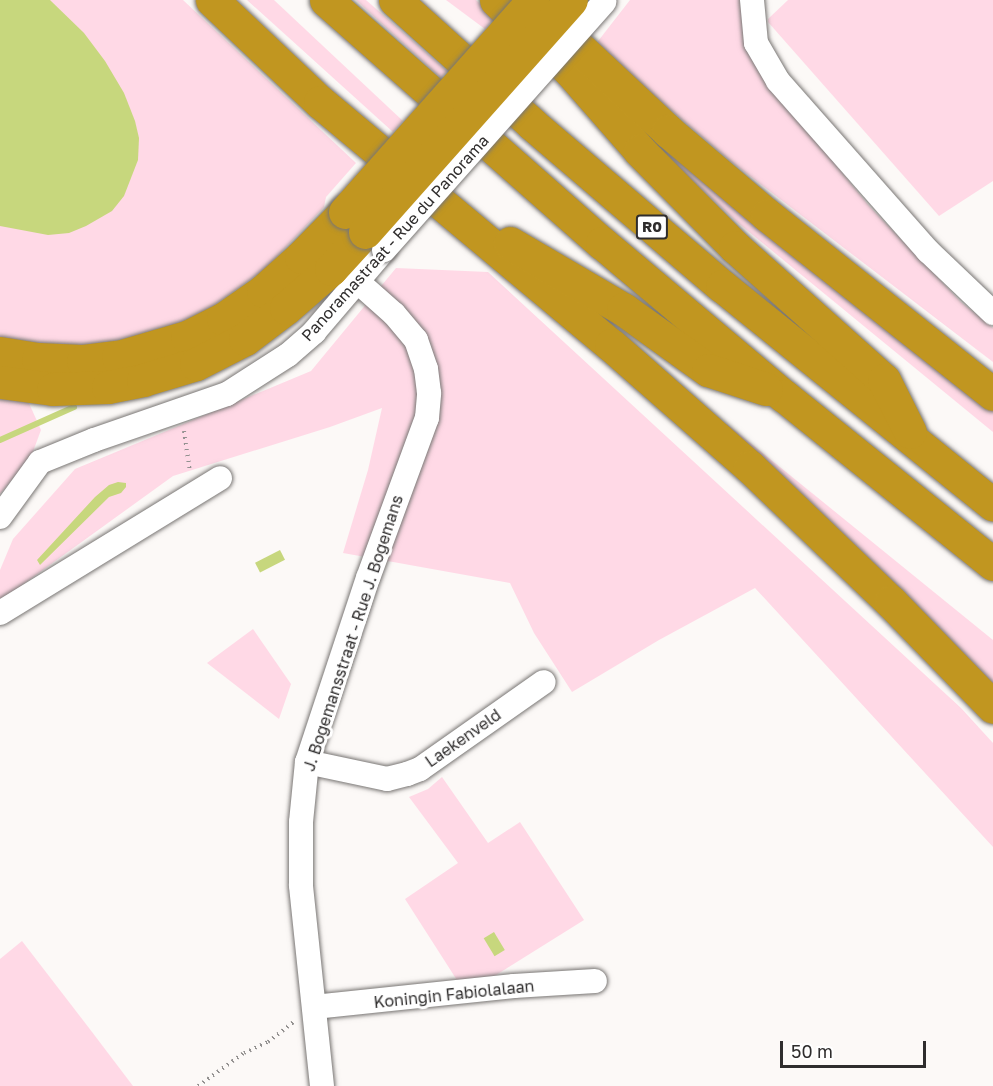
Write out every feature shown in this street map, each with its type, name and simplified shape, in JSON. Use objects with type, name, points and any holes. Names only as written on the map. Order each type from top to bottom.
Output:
[{"type":"highway","points":[[212,0],[320,102],[750,467],[891,602],[993,707]]},
{"type":"highway","name":"R0","points":[[326,0],[602,243],[784,396],[993,564]]},
{"type":"highway","name":"R0","points":[[395,0],[532,124],[685,255],[993,506]]},
{"type":"highway","points":[[0,382],[53,389],[108,387],[160,376],[196,364],[245,339],[286,308],[331,268],[571,0]]},
{"type":"highway","points":[[511,3],[640,151],[727,238],[884,380],[917,444]]},
{"type":"highway","points":[[0,353],[38,359],[83,361],[118,357],[187,337],[223,319],[263,291],[301,257],[365,231],[511,3]]},
{"type":"highway","points":[[511,3],[573,42],[668,131],[767,214],[993,394]]},
{"type":"highway","points":[[452,212],[529,252],[623,309],[708,369],[784,396]]},
{"type":"street","points":[[752,0],[756,43],[778,81],[928,251],[993,313]]},
{"type":"street","name":"Panoramastraat - Rue du Panorama","points":[[0,517],[40,462],[94,440],[227,394],[288,355],[314,332],[358,282],[365,231],[606,1]]},
{"type":"street","name":"J. Bogemansstraat - Rue J. Bogemans","points":[[322,1086],[301,885],[301,822],[306,762],[368,578],[428,417],[429,393],[426,369],[416,340],[394,314],[358,282]]},
{"type":"street","points":[[0,613],[220,478]]},
{"type":"street","name":"Laekenveld","points":[[306,762],[376,778],[387,779],[407,774],[420,769],[544,682]]},
{"type":"street","name":"Koningin Fabiolalaan","points":[[314,1007],[456,994],[514,986],[595,981]]},
{"type":"path","points":[[183,421],[189,467]]},
{"type":"path","points":[[198,1086],[244,1053],[268,1042],[314,1007]]},
{"type":"shaded area","points":[[0,0],[183,0],[356,163],[326,197],[324,207],[265,269],[195,319],[106,346],[61,348],[0,340]]},
{"type":"shaded area","points":[[0,0],[50,0],[84,33],[105,61],[124,93],[135,121],[139,138],[138,160],[124,196],[112,211],[69,233],[48,235],[0,226]]},
{"type":"shaded area","points":[[247,0],[274,0],[403,121],[393,132]]},
{"type":"shaded area","points":[[356,0],[366,0],[447,71],[441,78]]},
{"type":"shaded area","points":[[446,0],[476,0],[495,18],[485,29]]},
{"type":"shaded area","points":[[630,0],[744,0],[777,93],[870,207],[961,302],[993,328],[993,362],[729,160],[595,45]]},
{"type":"shaded area","points":[[788,0],[993,0],[993,181],[939,216],[768,22],[768,19]]},
{"type":"shaded area","points":[[653,127],[993,405],[993,432],[737,222],[644,135]]},
{"type":"shaded area","points":[[396,268],[488,272],[961,708],[993,743],[993,847],[755,588],[659,640],[572,692],[534,633],[510,583],[343,553],[368,470],[382,408],[330,427],[173,476],[0,601],[0,570],[13,539],[75,469],[311,371]]},
{"type":"shaded area","points":[[0,396],[28,401],[41,430],[31,457],[0,494]]},
{"type":"shaded area","points":[[727,424],[993,640],[993,691],[724,431]]},
{"type":"shaded area","points":[[118,482],[126,483],[121,493],[109,497],[40,565],[37,560],[95,497],[109,485]]},
{"type":"shaded area","points":[[280,550],[285,560],[260,573],[255,563]]},
{"type":"shaded area","points":[[253,629],[291,684],[279,719],[207,663]]},
{"type":"shaded area","points":[[442,777],[488,843],[520,822],[584,920],[480,985],[462,988],[405,899],[458,863],[409,797],[428,789]]},
{"type":"shaded area","points":[[494,932],[505,950],[495,956],[484,938]]},
{"type":"shaded area","points":[[22,941],[133,1086],[0,1086],[0,959]]},
{"type":"waterway","points":[[0,440],[74,407]]}]
